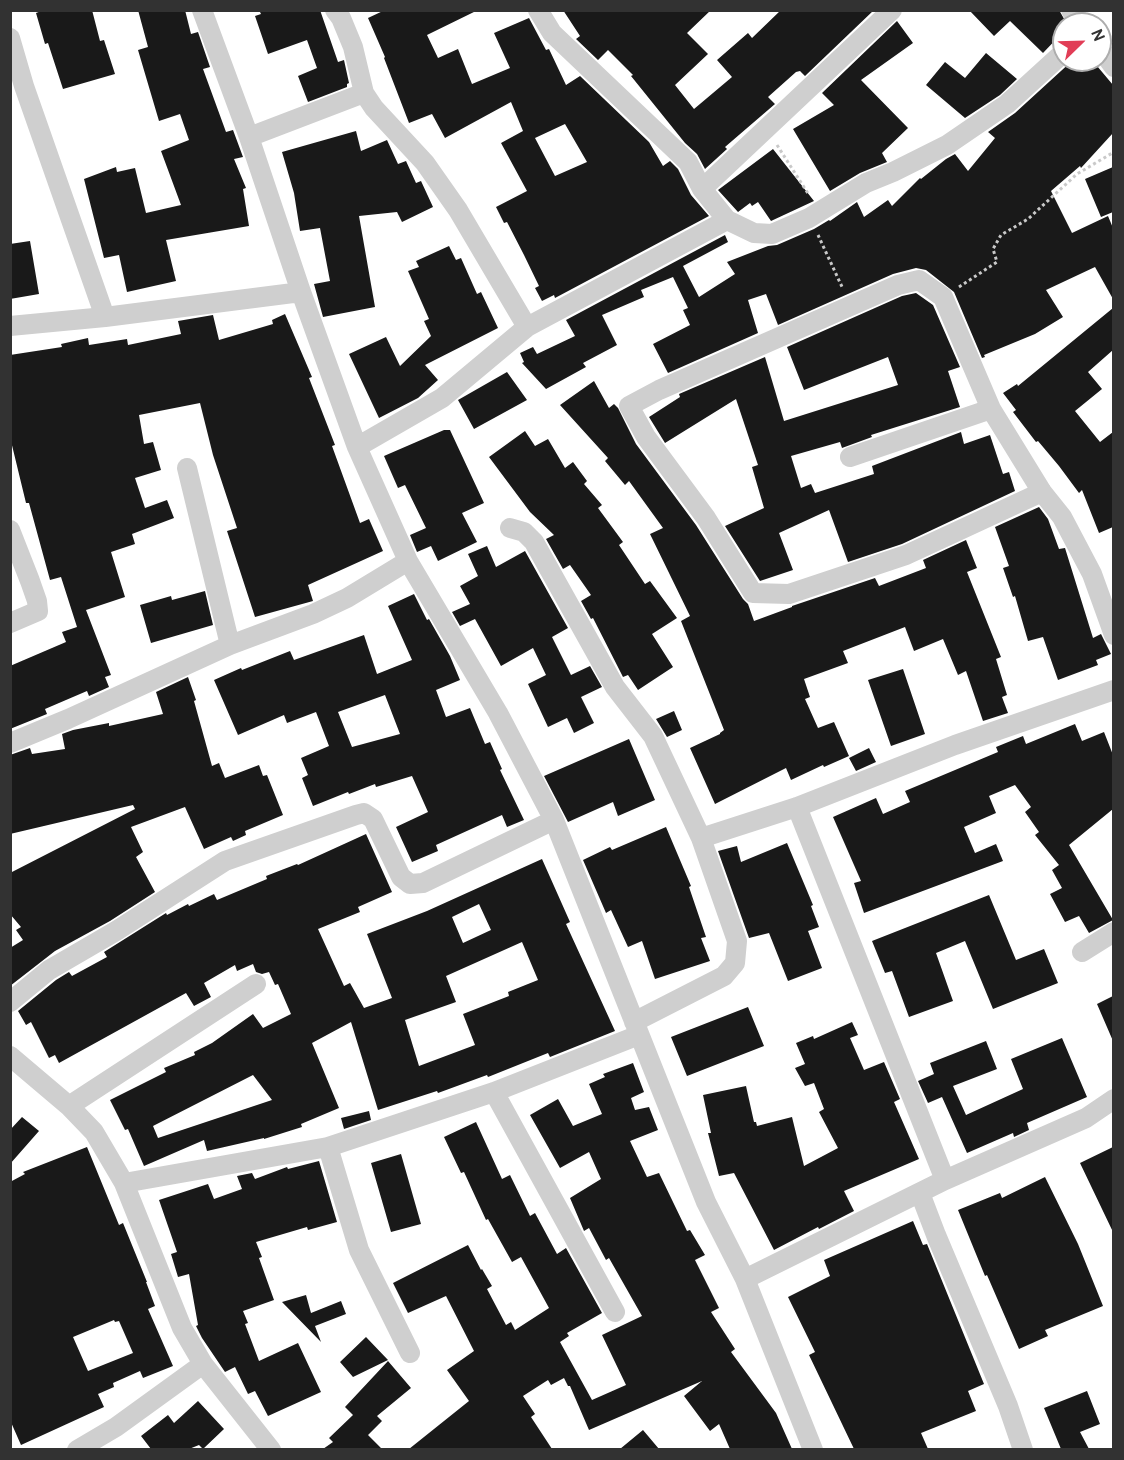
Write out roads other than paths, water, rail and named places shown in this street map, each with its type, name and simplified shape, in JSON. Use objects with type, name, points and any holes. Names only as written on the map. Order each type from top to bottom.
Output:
[{"type":"street","points":[[202,10],[249,137],[300,291],[357,447],[408,561],[498,713],[554,820],[706,1202],[745,1279],[813,1449]]},
{"type":"street","points":[[335,10],[341,18],[353,47],[364,93],[374,108],[425,163],[458,210],[527,327]]},
{"type":"street","points":[[538,10],[552,33],[688,162],[702,189],[727,220],[754,233],[772,234],[809,218],[866,183],[911,163],[969,131],[1007,104],[1052,63]]},
{"type":"street","points":[[702,189],[891,10]]},
{"type":"street","points":[[10,38],[17,88],[105,317]]},
{"type":"street","points":[[249,137],[364,93]]},
{"type":"street","points":[[357,447],[442,398],[527,327],[727,220]]},
{"type":"street","points":[[1042,492],[906,555],[789,594],[753,593],[706,518],[646,437],[629,406],[659,390],[898,285],[920,280],[942,297],[991,409],[1042,492],[1062,517],[1092,574],[1113,634]]},
{"type":"street","points":[[10,326],[105,317],[300,291]]},
{"type":"street","points":[[850,457],[991,409]]},
{"type":"street","points":[[187,468],[230,645]]},
{"type":"street","points":[[124,1183],[328,1147],[494,1092],[637,1029],[724,976],[735,963],[736,941],[701,838],[653,736],[615,687],[534,542],[524,532],[510,528]]},
{"type":"street","points":[[10,530],[37,601],[38,611],[10,623]]},
{"type":"street","points":[[10,743],[230,645],[313,614],[347,598],[408,561]]},
{"type":"street","points":[[701,838],[798,807],[955,745],[1113,690]]},
{"type":"street","points":[[798,807],[945,1180]]},
{"type":"street","points":[[10,1002],[70,956],[116,931],[225,861],[356,814],[364,813],[373,819],[401,877],[410,884],[423,883],[554,820]]},
{"type":"street","points":[[1082,952],[1113,932]]},
{"type":"street","points":[[69,1106],[256,984]]},
{"type":"street","points":[[10,1056],[69,1106],[94,1132],[124,1183],[182,1328],[203,1364],[272,1449]]},
{"type":"street","points":[[494,1092],[615,1312]]},
{"type":"street","points":[[745,1279],[945,1180],[1086,1118],[1113,1100]]},
{"type":"street","points":[[328,1147],[359,1250],[410,1353]]},
{"type":"street","points":[[920,1193],[1008,1406],[1023,1449]]},
{"type":"street","points":[[77,1449],[116,1427],[203,1364]]}]
